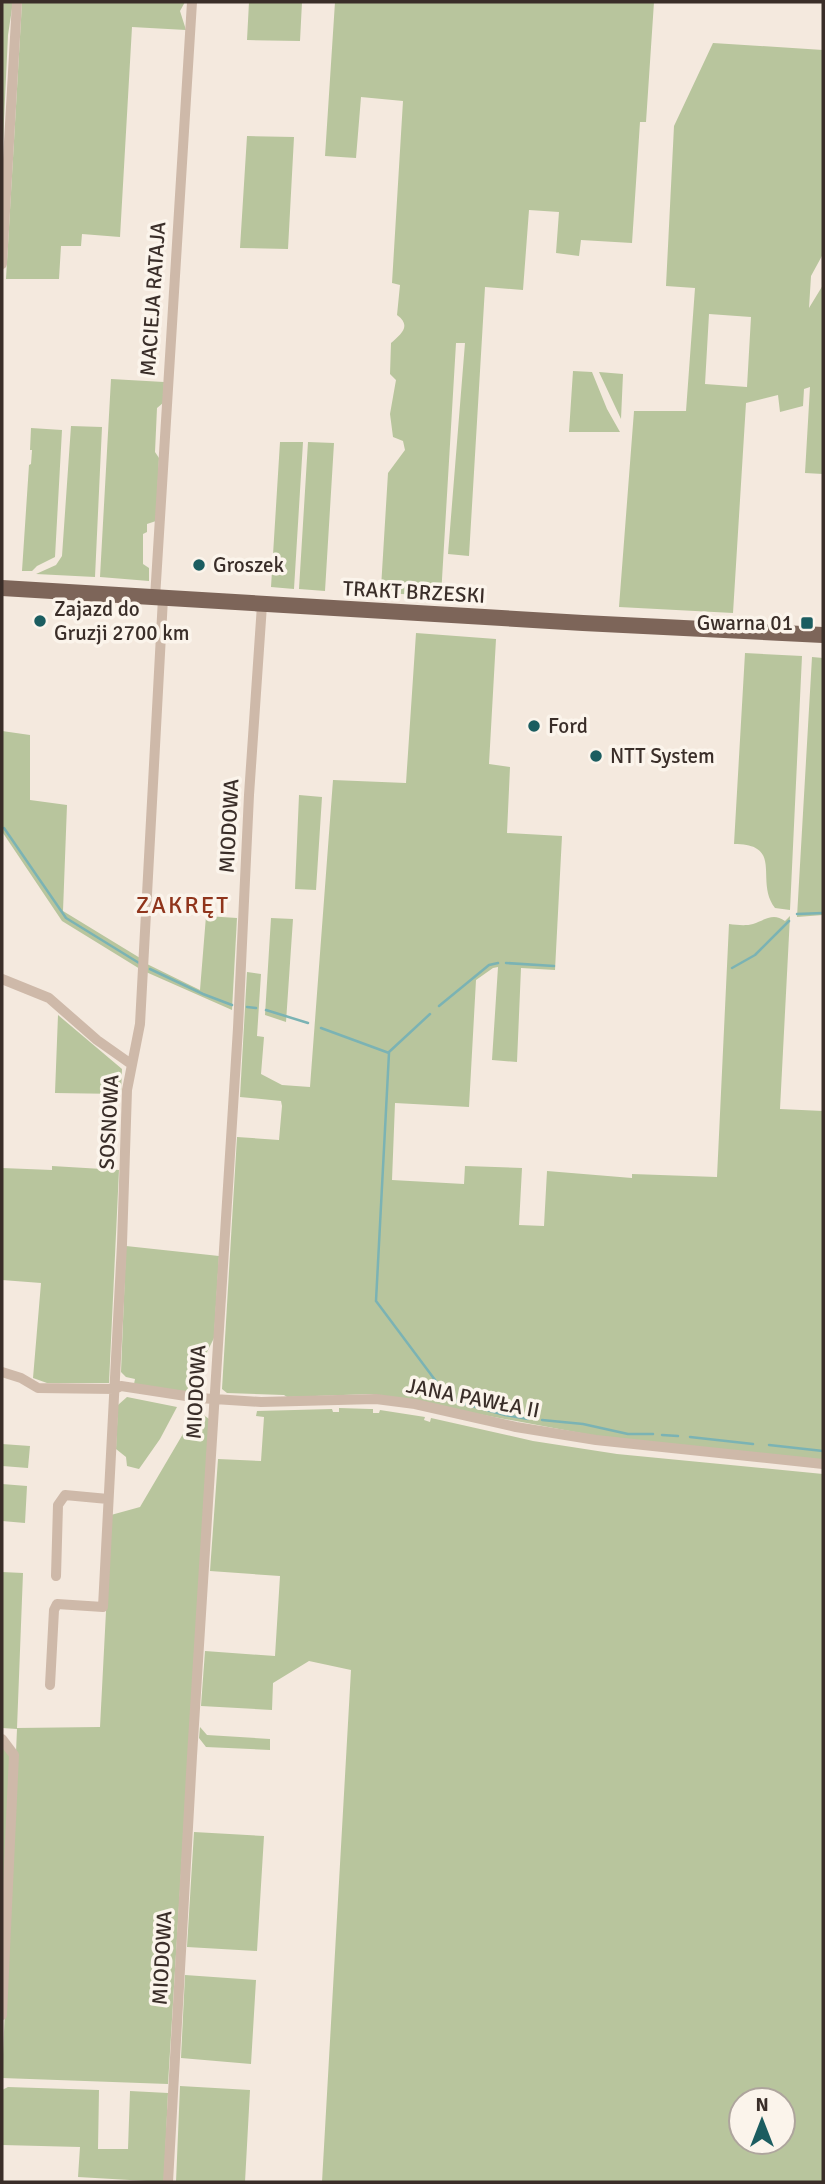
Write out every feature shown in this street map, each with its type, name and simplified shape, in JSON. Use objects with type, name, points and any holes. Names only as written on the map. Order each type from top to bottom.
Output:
[{"type":"main road","name":"TRAKT BRZESKI","points":[[2,588],[262,605],[823,635]]},
{"type":"street","points":[[2,264],[17,2]]},
{"type":"street","name":"MACIEJA RATAJA","points":[[159,598],[192,2]]},
{"type":"street","name":"SOSNOWA","points":[[50,1685],[54,1610],[57,1604],[103,1606],[127,1090],[140,1024],[159,598]]},
{"type":"street","name":"MIODOWA","points":[[168,2182],[262,605]]},
{"type":"street","points":[[2,979],[49,998],[97,1040],[131,1064]]},
{"type":"street","name":"JANA PAWŁA II","points":[[2,1372],[21,1378],[38,1388],[115,1389],[121,1386],[215,1399],[261,1402],[376,1399],[415,1404],[516,1427],[596,1440],[823,1464]]},
{"type":"street","points":[[56,1576],[58,1505],[65,1495],[108,1499]]},
{"type":"street","points":[[2,1739],[14,1755],[2,2015]]},
{"type":"green space","points":[[2,2],[13,2],[8,35],[2,162]]},
{"type":"green space","points":[[22,2],[185,2],[180,11],[186,30],[132,27],[120,237],[82,234],[81,246],[61,246],[59,279],[6,279]]},
{"type":"green space","points":[[249,2],[302,2],[300,41],[247,40]]},
{"type":"green space","points":[[335,2],[654,2],[646,122],[640,122],[632,243],[581,240],[579,256],[556,253],[559,212],[529,210],[523,290],[485,287],[469,556],[448,554],[465,343],[456,343],[441,596],[382,593],[381,588],[388,473],[405,450],[403,441],[393,437],[390,414],[396,380],[390,374],[391,343],[404,326],[397,315],[400,285],[392,283],[403,101],[361,97],[356,158],[325,156]]},
{"type":"green space","points":[[713,43],[823,50],[823,254],[811,276],[809,308],[823,285],[823,474],[805,473],[810,387],[804,389],[803,406],[780,412],[778,395],[746,403],[733,613],[619,607],[634,411],[686,411],[695,288],[666,286],[674,126]],"holes":[[[709,314],[751,317],[747,387],[705,384]]]},
{"type":"green space","points":[[247,136],[294,137],[288,249],[240,248]]},
{"type":"green space","points":[[573,371],[592,372],[620,432],[569,432]]},
{"type":"green space","points":[[599,372],[623,374],[621,419]]},
{"type":"green space","points":[[111,379],[164,382],[163,403],[157,408],[155,452],[159,458],[156,521],[147,524],[147,532],[143,534],[143,564],[149,568],[149,581],[100,577]]},
{"type":"green space","points":[[71,426],[102,427],[95,577],[36,574],[56,565],[62,556]]},
{"type":"green space","points":[[31,428],[62,430],[55,557],[32,571],[22,571],[32,450]]},
{"type":"green space","points":[[280,442],[303,442],[294,589],[271,587]]},
{"type":"green space","points":[[308,442],[334,443],[325,591],[299,589]]},
{"type":"green space","points":[[416,633],[496,639],[489,764],[510,767],[507,833],[562,836],[555,970],[521,968],[517,1062],[492,1060],[498,967],[493,968],[476,980],[469,1107],[395,1103],[392,1180],[464,1184],[465,1166],[522,1168],[519,1225],[544,1226],[547,1171],[632,1178],[632,1174],[717,1177],[729,924],[750,925],[773,917],[785,921],[790,916],[780,1109],[823,1111],[823,1460],[618,1440],[371,1394],[287,1397],[227,1393],[222,1389],[237,1137],[279,1140],[282,1106],[281,1101],[240,1097],[247,972],[261,974],[257,1036],[264,1037],[261,1074],[282,1085],[310,1087],[333,780],[406,783]]},
{"type":"green space","points":[[745,653],[802,656],[790,910],[775,908],[769,897],[766,866],[759,850],[734,844]]},
{"type":"green space","points":[[812,657],[823,658],[823,915],[797,917]]},
{"type":"green space","points":[[2,731],[30,735],[30,800],[67,805],[63,911],[140,958],[140,969],[62,921],[3,833]]},
{"type":"green space","points":[[299,795],[322,797],[316,890],[295,889]]},
{"type":"green space","points":[[206,916],[237,918],[232,1010],[146,972],[147,964],[200,990]]},
{"type":"green space","points":[[271,918],[293,919],[286,1022],[265,1015]]},
{"type":"green space","points":[[58,1015],[122,1069],[121,1094],[55,1093]]},
{"type":"green space","points":[[52,1166],[119,1170],[109,1383],[47,1383],[33,1378],[41,1283],[2,1280],[2,1168],[52,1170]]},
{"type":"green space","points":[[126,1246],[219,1256],[214,1338],[194,1378],[190,1393],[134,1384],[135,1379],[126,1377],[121,1372]]},
{"type":"green space","points":[[127,1397],[177,1407],[160,1439],[139,1469],[127,1466],[126,1457],[116,1449],[118,1405]]},
{"type":"green space","points":[[339,1408],[373,1409],[373,1413],[379,1413],[380,1410],[425,1417],[424,1420],[430,1422],[431,1418],[533,1441],[617,1454],[823,1474],[823,2182],[322,2182],[351,1670],[309,1661],[273,1683],[272,1710],[201,1706],[205,1651],[275,1656],[280,1576],[210,1571],[218,1459],[261,1461],[264,1417],[256,1416],[257,1411],[332,1409],[333,1412],[339,1412]]},
{"type":"green space","points":[[197,1410],[209,1419],[168,2084],[2,2078],[17,1729],[2,1728],[2,1572],[23,1573],[17,1728],[100,1727],[111,1515],[140,1507]]},
{"type":"green space","points":[[2,1444],[30,1446],[28,1468],[2,1466]]},
{"type":"green space","points":[[2,1484],[27,1486],[25,1523],[2,1521]]},
{"type":"green space","points":[[200,1727],[207,1735],[270,1739],[270,1750],[206,1747],[199,1738]]},
{"type":"green space","points":[[2,1747],[11,1756],[2,1925]]},
{"type":"green space","points":[[194,1832],[264,1836],[257,1951],[187,1947]]},
{"type":"green space","points":[[185,1975],[256,1980],[251,2064],[181,2058]]},
{"type":"green space","points":[[180,2086],[250,2090],[245,2182],[176,2182]]},
{"type":"green space","points":[[8,2087],[99,2090],[98,2149],[128,2149],[130,2091],[168,2093],[164,2182],[78,2177],[80,2147],[2,2145],[2,2090]]},
{"type":"waterway","points":[[4,828],[66,918],[139,963]]},
{"type":"waterway","points":[[797,914],[823,913]]},
{"type":"waterway","points":[[732,968],[755,955],[789,921]]},
{"type":"waterway","points":[[439,1006],[489,965],[498,963]]},
{"type":"waterway","points":[[506,963],[554,966]]},
{"type":"waterway","points":[[150,969],[232,1005]]},
{"type":"waterway","points":[[247,1007],[256,1008]]},
{"type":"waterway","points":[[266,1010],[308,1023]]},
{"type":"waterway","points":[[389,1052],[430,1014]]},
{"type":"waterway","points":[[321,1028],[389,1053],[376,1301],[450,1400],[528,1419]]},
{"type":"waterway","points":[[542,1420],[583,1424],[628,1434],[653,1434]]},
{"type":"waterway","points":[[662,1435],[678,1436]]},
{"type":"waterway","points":[[690,1437],[753,1444]]},
{"type":"waterway","points":[[769,1445],[823,1451]]},
{"type":"place","name":"Groszek","points":[[199,565]]},
{"type":"place","name":"Zajazd do Gruzji 2700 km","points":[[40,621]]},
{"type":"place","name":"Gwarna 01","points":[[807,623]]},
{"type":"place","name":"Ford","points":[[534,726]]},
{"type":"place","name":"NTT System","points":[[596,756]]},
{"type":"district","name":"ZAKRĘT","points":[[183,905]]}]
